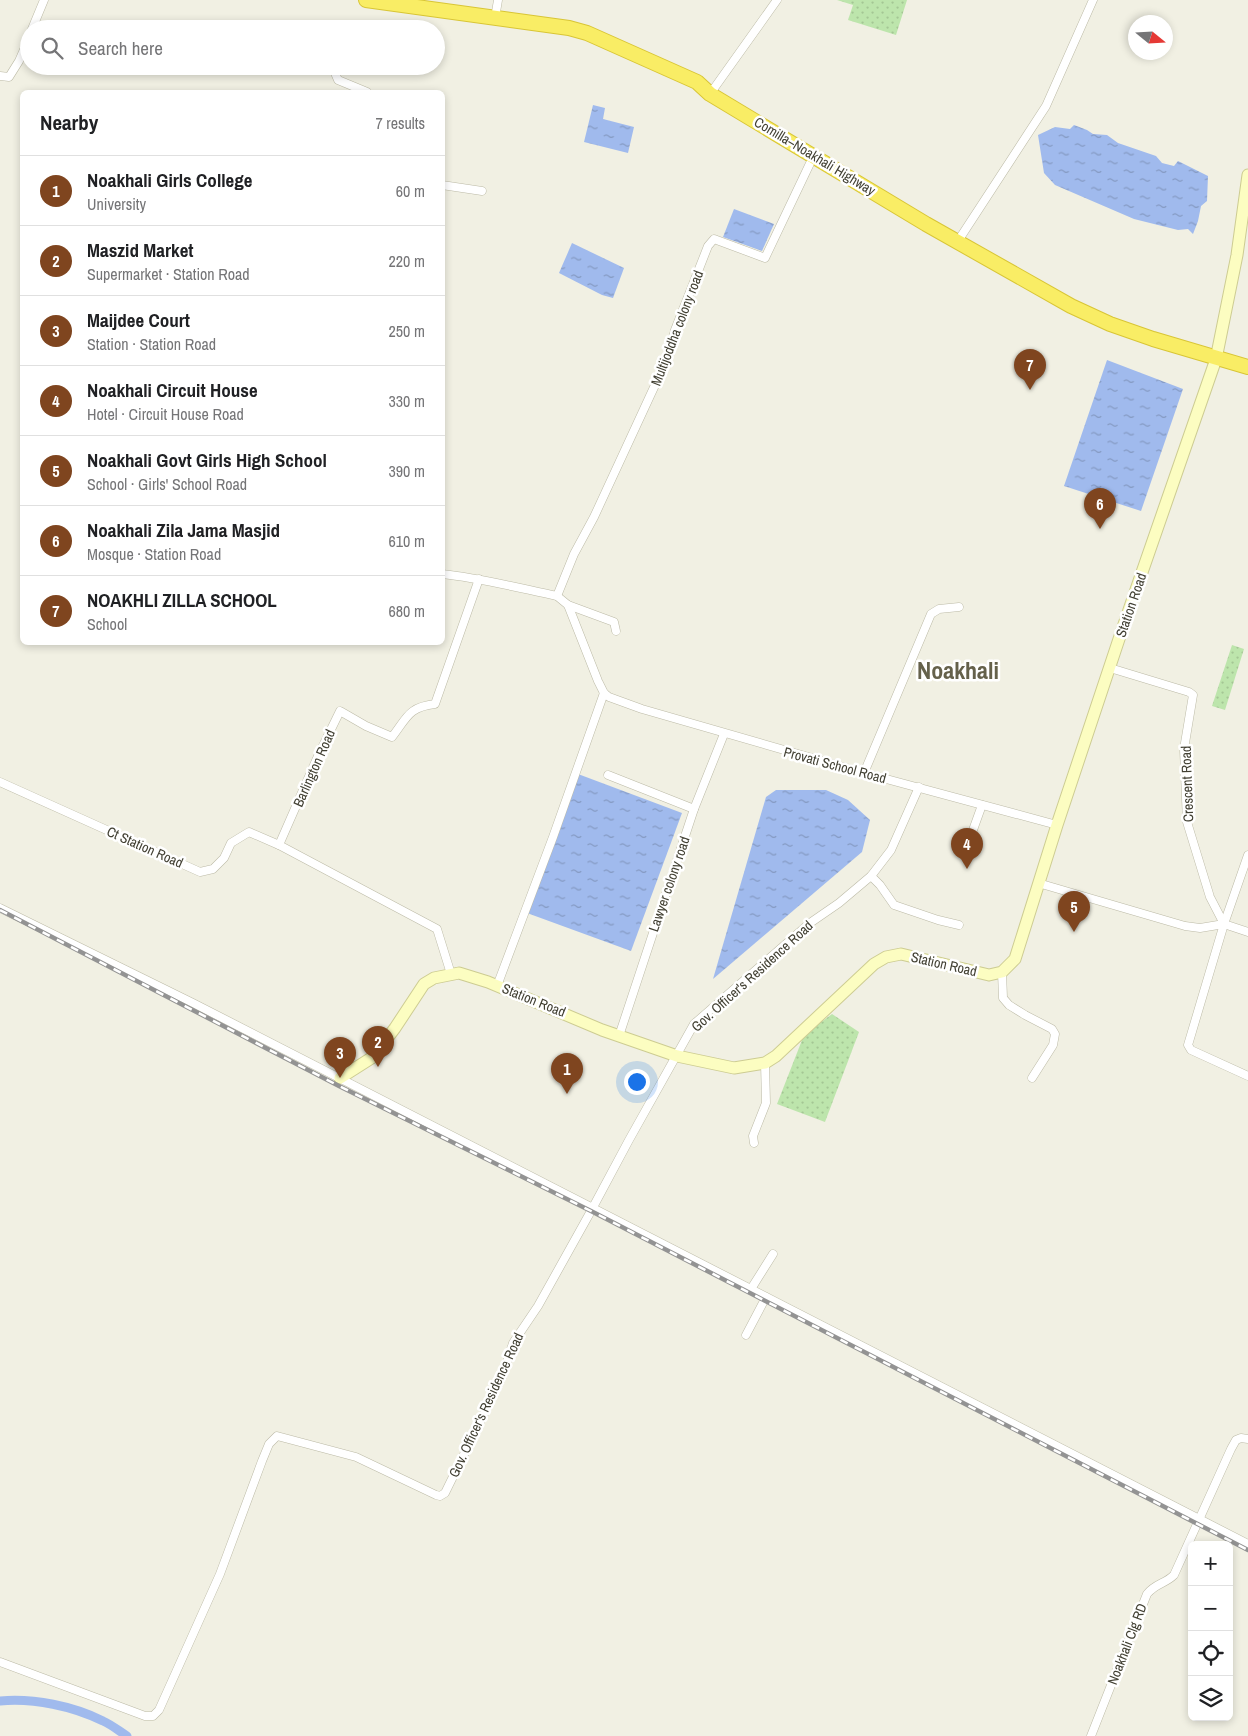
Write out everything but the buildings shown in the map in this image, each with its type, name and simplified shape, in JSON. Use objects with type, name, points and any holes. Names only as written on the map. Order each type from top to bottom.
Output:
[{"type":"highway","name":"Comilla–Noakhali Highway","points":[[366,0],[569,28],[588,33],[697,82],[710,94],[1071,306],[1110,324],[1248,368]]},
{"type":"street","points":[[36,20],[44,0]]},
{"type":"street","points":[[495,18],[498,0]]},
{"type":"street","points":[[710,94],[777,0]]},
{"type":"street","points":[[958,241],[1046,106],[1094,0]]},
{"type":"street","points":[[0,76],[9,77],[20,59]]},
{"type":"street","points":[[336,75],[338,80],[362,90]]},
{"type":"street","name":"Multijoddha colony road","points":[[560,593],[574,554],[594,517],[668,357],[675,330],[708,246],[714,239],[765,258],[814,156]]},
{"type":"street","name":"Station Road","points":[[340,1078],[373,1057],[424,984],[434,978],[451,974],[459,973],[497,986],[618,1036],[677,1056],[734,1068],[765,1064],[776,1056],[874,964],[886,957],[901,954],[989,975],[1002,972],[1014,959],[1057,825],[1216,359],[1246,210],[1248,176]]},
{"type":"street","points":[[445,185],[482,191]]},
{"type":"street","points":[[445,574],[560,593],[568,605],[604,693],[497,986]]},
{"type":"street","name":"Barlington Road","points":[[279,845],[340,711],[366,726],[392,737],[413,710],[435,704],[479,579]]},
{"type":"street","points":[[568,605],[614,622],[616,631]]},
{"type":"street","points":[[864,773],[931,614],[939,609],[959,607]]},
{"type":"street","name":"Crescent Road","points":[[1110,668],[1192,694],[1184,749],[1187,822],[1210,897],[1224,924]]},
{"type":"street","name":"Provati School Road","points":[[604,693],[642,709],[724,734],[1057,825]]},
{"type":"street","name":"Lawyer colony road","points":[[618,1036],[694,809],[724,734]]},
{"type":"street","points":[[608,775],[694,809]]},
{"type":"street","name":"Ct Station Road","points":[[0,782],[200,872],[213,869],[224,858],[231,844],[249,832],[279,845]]},
{"type":"street","name":"Gov. Officer's Residence Road","points":[[0,1662],[145,1716],[153,1716],[158,1710],[181,1663],[220,1574],[262,1461],[270,1444],[277,1436],[356,1457],[436,1495],[440,1496],[445,1493],[503,1375],[513,1343],[538,1306],[694,1024],[810,923],[871,876],[891,850],[920,787]]},
{"type":"street","points":[[964,854],[982,805]]},
{"type":"street","points":[[279,845],[437,929],[451,974]]},
{"type":"street","points":[[1248,854],[1224,924],[1188,1045],[1191,1050],[1248,1076]]},
{"type":"street","points":[[871,876],[894,905],[938,920],[959,924]]},
{"type":"street","points":[[1038,883],[1185,926],[1200,928],[1224,924],[1248,932]]},
{"type":"street","points":[[0,908],[340,1078],[1248,1544]]},
{"type":"street","points":[[1002,972],[1003,998],[1025,1015],[1052,1029],[1055,1034],[1053,1045],[1032,1078]]},
{"type":"street","points":[[754,1143],[754,1136],[766,1103],[765,1064]]},
{"type":"street","points":[[751,1289],[773,1254]]},
{"type":"street","points":[[746,1335],[766,1297]]},
{"type":"street","name":"Noakhali Clg RD","points":[[1091,1736],[1147,1594],[1153,1586],[1169,1580],[1174,1574],[1231,1449],[1236,1440],[1241,1438],[1248,1439]]},
{"type":"green space","points":[[837,0],[907,0],[896,35],[848,20],[853,5]]},
{"type":"green space","points":[[1232,645],[1244,649],[1225,710],[1212,706]]},
{"type":"green space","points":[[832,1014],[859,1032],[825,1122],[777,1104],[804,1035]]},
{"type":"water","points":[[593,105],[605,108],[603,119],[634,127],[628,153],[584,142]]},
{"type":"water","points":[[1074,125],[1093,134],[1107,135],[1118,143],[1156,156],[1162,163],[1174,166],[1178,161],[1208,176],[1207,201],[1201,206],[1193,234],[1188,229],[1178,230],[1134,219],[1055,185],[1044,173],[1038,135],[1055,127],[1070,129]]},
{"type":"water","points":[[734,209],[774,224],[762,251],[723,237]]},
{"type":"water","points":[[572,243],[624,268],[613,298],[602,295],[559,273]]},
{"type":"water","points":[[1107,360],[1183,389],[1141,511],[1064,486]]},
{"type":"water","points":[[578,774],[682,813],[631,951],[527,913]]},
{"type":"water","points":[[776,790],[826,790],[848,800],[870,820],[862,852],[713,979],[766,797]]},
{"type":"waterway","points":[[0,1701],[40,1702],[66,1707],[103,1721],[127,1736]]},
{"type":"railway","points":[[0,910],[339,1086],[591,1211],[1248,1550]]},
{"type":"place","name":"NOAKHLI ZILLA SCHOOL","points":[[1030,390]]},
{"type":"place","name":"Noakhali Zila Jama Masjid","points":[[1100,529]]},
{"type":"place","name":"Noakhali Circuit House","points":[[967,869]]},
{"type":"place","name":"Noakhali Govt Girls High School","points":[[1074,932]]},
{"type":"place","name":"Maszid Market","points":[[378,1067]]},
{"type":"place","name":"Maijdee Court","points":[[340,1078]]},
{"type":"place","name":"Noakhali Girls College","points":[[567,1094]]},
{"type":"district","name":"Noakhali","points":[[958,670]]}]
